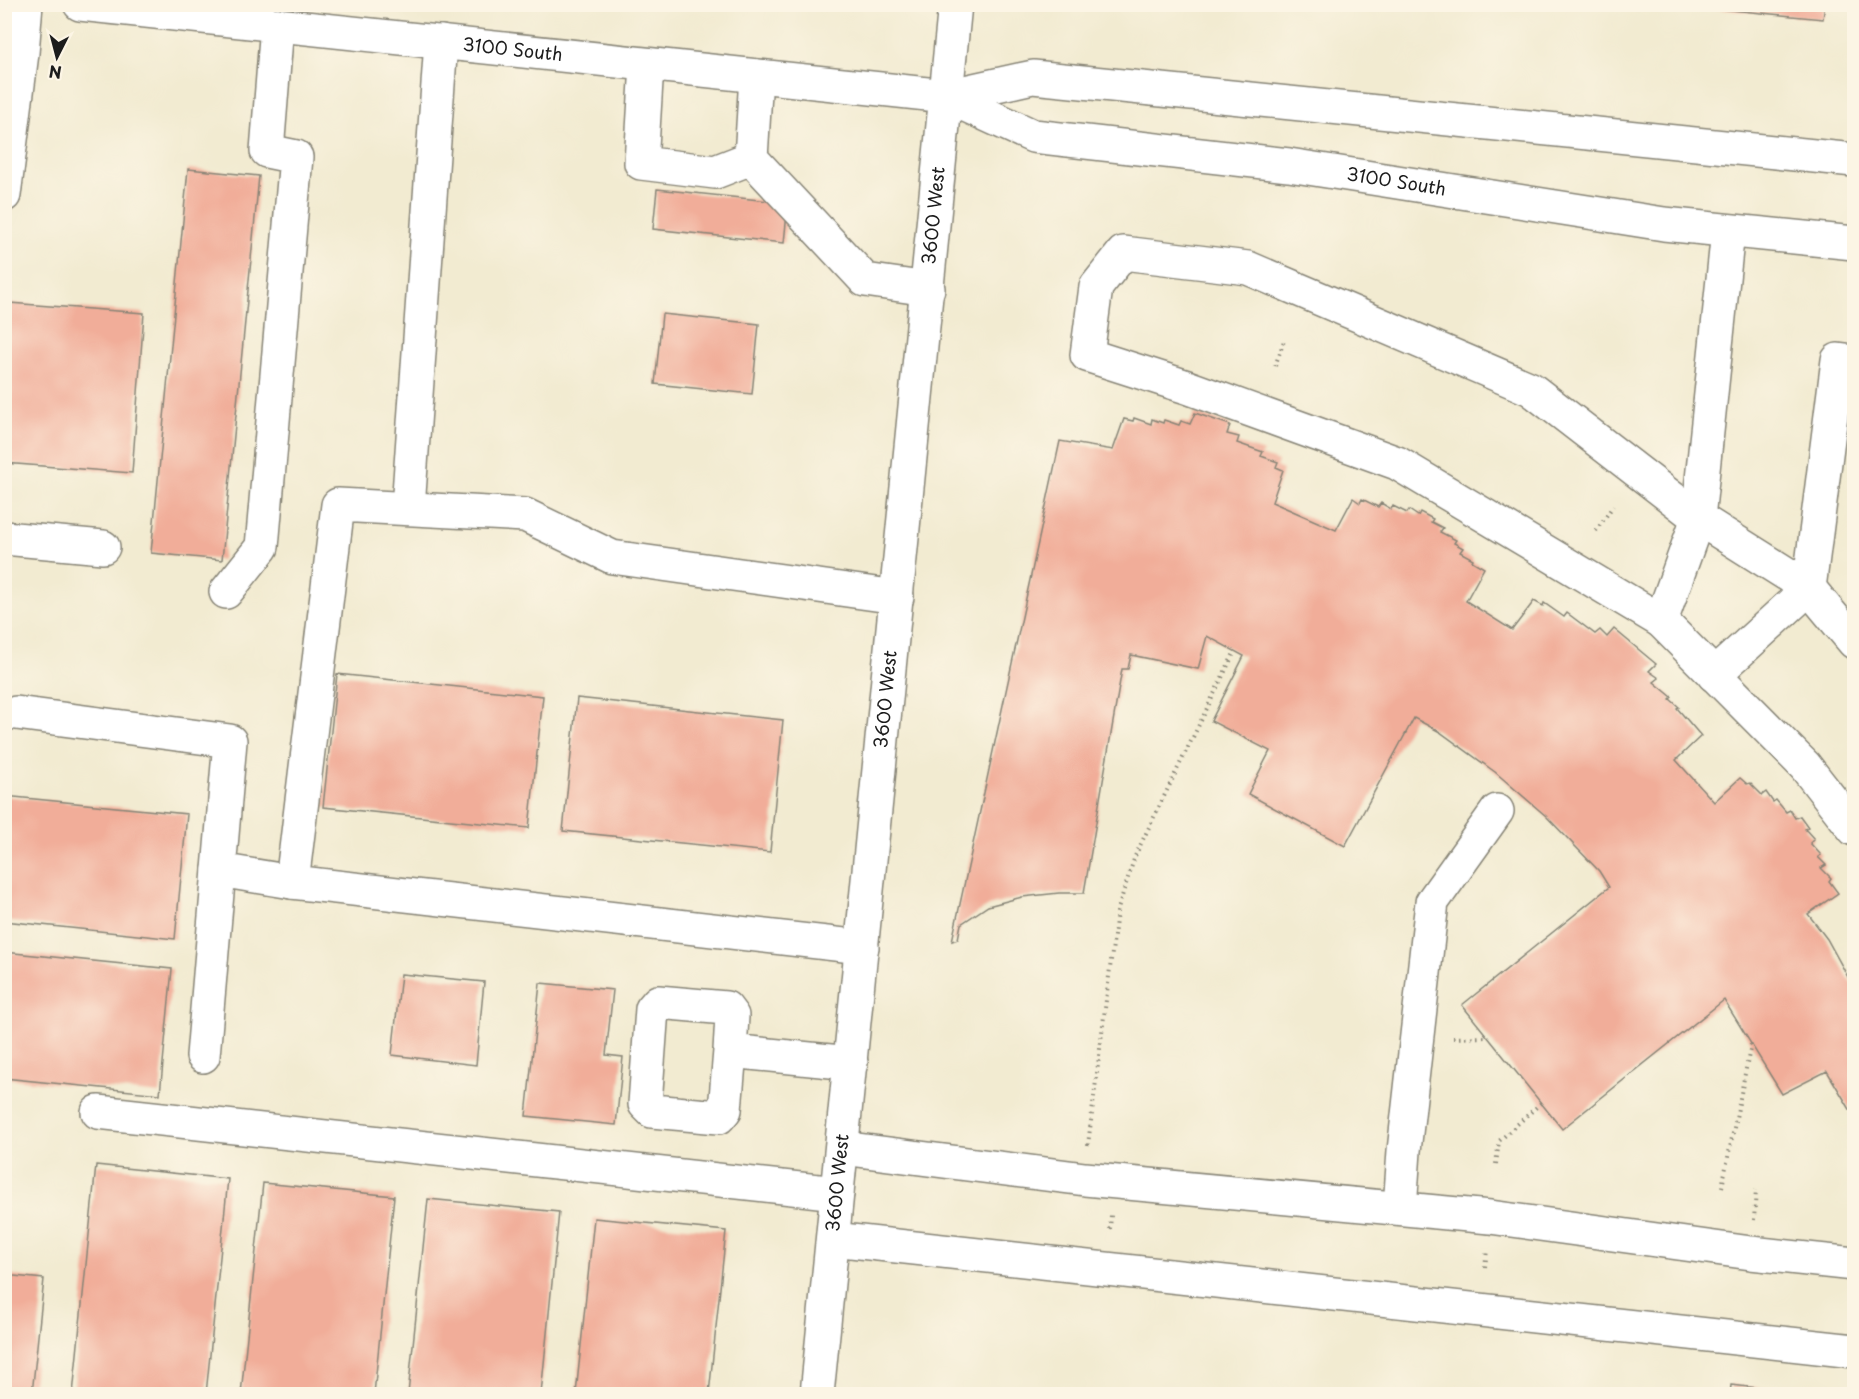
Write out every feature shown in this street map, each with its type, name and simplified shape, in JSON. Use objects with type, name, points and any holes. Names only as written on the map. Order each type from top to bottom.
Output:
[{"type":"main road","points":[[4,195],[26,4]]},
{"type":"main road","name":"3100 South","points":[[80,4],[946,96],[1033,77],[1854,160]]},
{"type":"main road","name":"3600 West","points":[[817,1395],[955,4]]},
{"type":"main road","points":[[226,592],[262,547],[296,157],[267,151],[277,25]]},
{"type":"main road","points":[[408,508],[441,42]]},
{"type":"main road","points":[[647,65],[641,163],[715,171],[751,158]]},
{"type":"main road","points":[[756,76],[751,158],[865,280],[928,289]]},
{"type":"main road","name":"3100 South","points":[[946,96],[1033,136],[1288,165],[1664,224],[1854,243]]},
{"type":"main road","points":[[1661,621],[1698,518],[1728,231]]},
{"type":"main road","points":[[1854,642],[1809,588],[1698,518],[1531,389],[1248,268],[1123,253],[1096,287],[1087,355],[1187,387],[1398,463],[1661,621],[1805,766],[1854,829]]},
{"type":"main road","points":[[1714,675],[1809,588],[1838,360],[1854,362]]},
{"type":"main road","points":[[292,882],[338,505],[525,515],[612,557],[897,597]]},
{"type":"main road","points":[[4,538],[103,547]]},
{"type":"main road","points":[[16,713],[230,741],[203,1056]]},
{"type":"main road","points":[[1400,1208],[1404,1151],[1432,902],[1497,812]]},
{"type":"main road","points":[[219,870],[292,882],[862,947]]},
{"type":"main road","points":[[730,1051],[851,1063]]},
{"type":"main road","points":[[98,1112],[837,1193]]},
{"type":"main road","points":[[842,1148],[1085,1179],[1490,1216],[1751,1253],[1854,1264]]},
{"type":"main road","points":[[833,1239],[1854,1351]]},
{"type":"path","points":[[1275,366],[1285,338]]},
{"type":"path","points":[[1596,531],[1613,506]]},
{"type":"path","points":[[1090,1116],[1117,912],[1135,856],[1235,651]]},
{"type":"path","points":[[1449,1038],[1488,1037]]},
{"type":"path","points":[[1722,1187],[1751,1044]]},
{"type":"path","points":[[1496,1164],[1499,1141],[1541,1103]]},
{"type":"path","points":[[1753,1225],[1756,1190]]},
{"type":"path","points":[[1485,1267],[1487,1243]]},
{"type":"building","points":[[1691,4],[1825,4],[1823,19],[1691,6]]},
{"type":"building","points":[[188,169],[259,176],[222,560],[151,553]]},
{"type":"building","points":[[657,189],[788,203],[784,243],[653,229]]},
{"type":"building","points":[[9,303],[144,313],[132,473],[4,463],[4,361]]},
{"type":"building","points":[[662,314],[759,324],[752,394],[655,384]]},
{"type":"building","points":[[1195,413],[1230,425],[1227,434],[1239,437],[1237,443],[1263,452],[1261,456],[1278,462],[1276,467],[1283,470],[1272,502],[1336,530],[1353,498],[1360,503],[1362,499],[1378,507],[1381,503],[1391,509],[1393,506],[1407,513],[1409,510],[1418,516],[1420,512],[1433,519],[1431,522],[1443,528],[1440,532],[1456,540],[1454,543],[1463,548],[1460,552],[1484,568],[1466,601],[1512,630],[1534,601],[1543,606],[1544,603],[1564,617],[1567,613],[1595,634],[1600,630],[1607,637],[1614,629],[1656,664],[1649,671],[1659,678],[1654,682],[1672,697],[1670,699],[1701,736],[1676,760],[1714,802],[1740,778],[1747,784],[1750,783],[1762,795],[1766,792],[1773,802],[1776,800],[1786,812],[1790,810],[1795,818],[1800,816],[1808,827],[1805,829],[1814,839],[1810,843],[1821,855],[1818,857],[1826,865],[1821,868],[1831,878],[1829,881],[1838,893],[1808,914],[1827,939],[1854,988],[1854,1116],[1827,1071],[1782,1094],[1724,1000],[1562,1129],[1462,1005],[1609,887],[1599,871],[1546,816],[1495,772],[1440,732],[1414,718],[1345,846],[1248,794],[1270,751],[1211,721],[1244,656],[1207,636],[1198,669],[1131,655],[1128,669],[1122,669],[1084,893],[1022,897],[988,906],[961,924],[958,939],[952,941],[1060,441],[1113,450],[1124,419],[1133,421],[1134,418],[1151,424],[1152,419],[1163,423],[1164,420],[1179,425],[1181,421],[1190,424]]},
{"type":"building","points":[[337,674],[543,696],[529,828],[323,807]]},
{"type":"building","points":[[577,698],[783,720],[770,852],[563,831]]},
{"type":"building","points":[[4,796],[187,814],[175,939],[4,921]]},
{"type":"building","points":[[4,952],[172,969],[160,1094],[4,1078]]},
{"type":"building","points":[[401,974],[484,982],[476,1065],[392,1055]]},
{"type":"building","points":[[540,983],[613,990],[606,1055],[623,1057],[616,1125],[526,1116]]},
{"type":"building","points":[[96,1165],[228,1179],[206,1394],[73,1394]]},
{"type":"building","points":[[263,1183],[394,1196],[374,1394],[241,1394]]},
{"type":"building","points":[[428,1199],[559,1212],[541,1394],[408,1394]]},
{"type":"building","points":[[594,1218],[726,1231],[709,1394],[576,1394]]},
{"type":"building","points":[[4,1275],[44,1279],[32,1394],[4,1394]]},
{"type":"building","points":[[1731,1385],[1804,1393],[1730,1394]]}]
